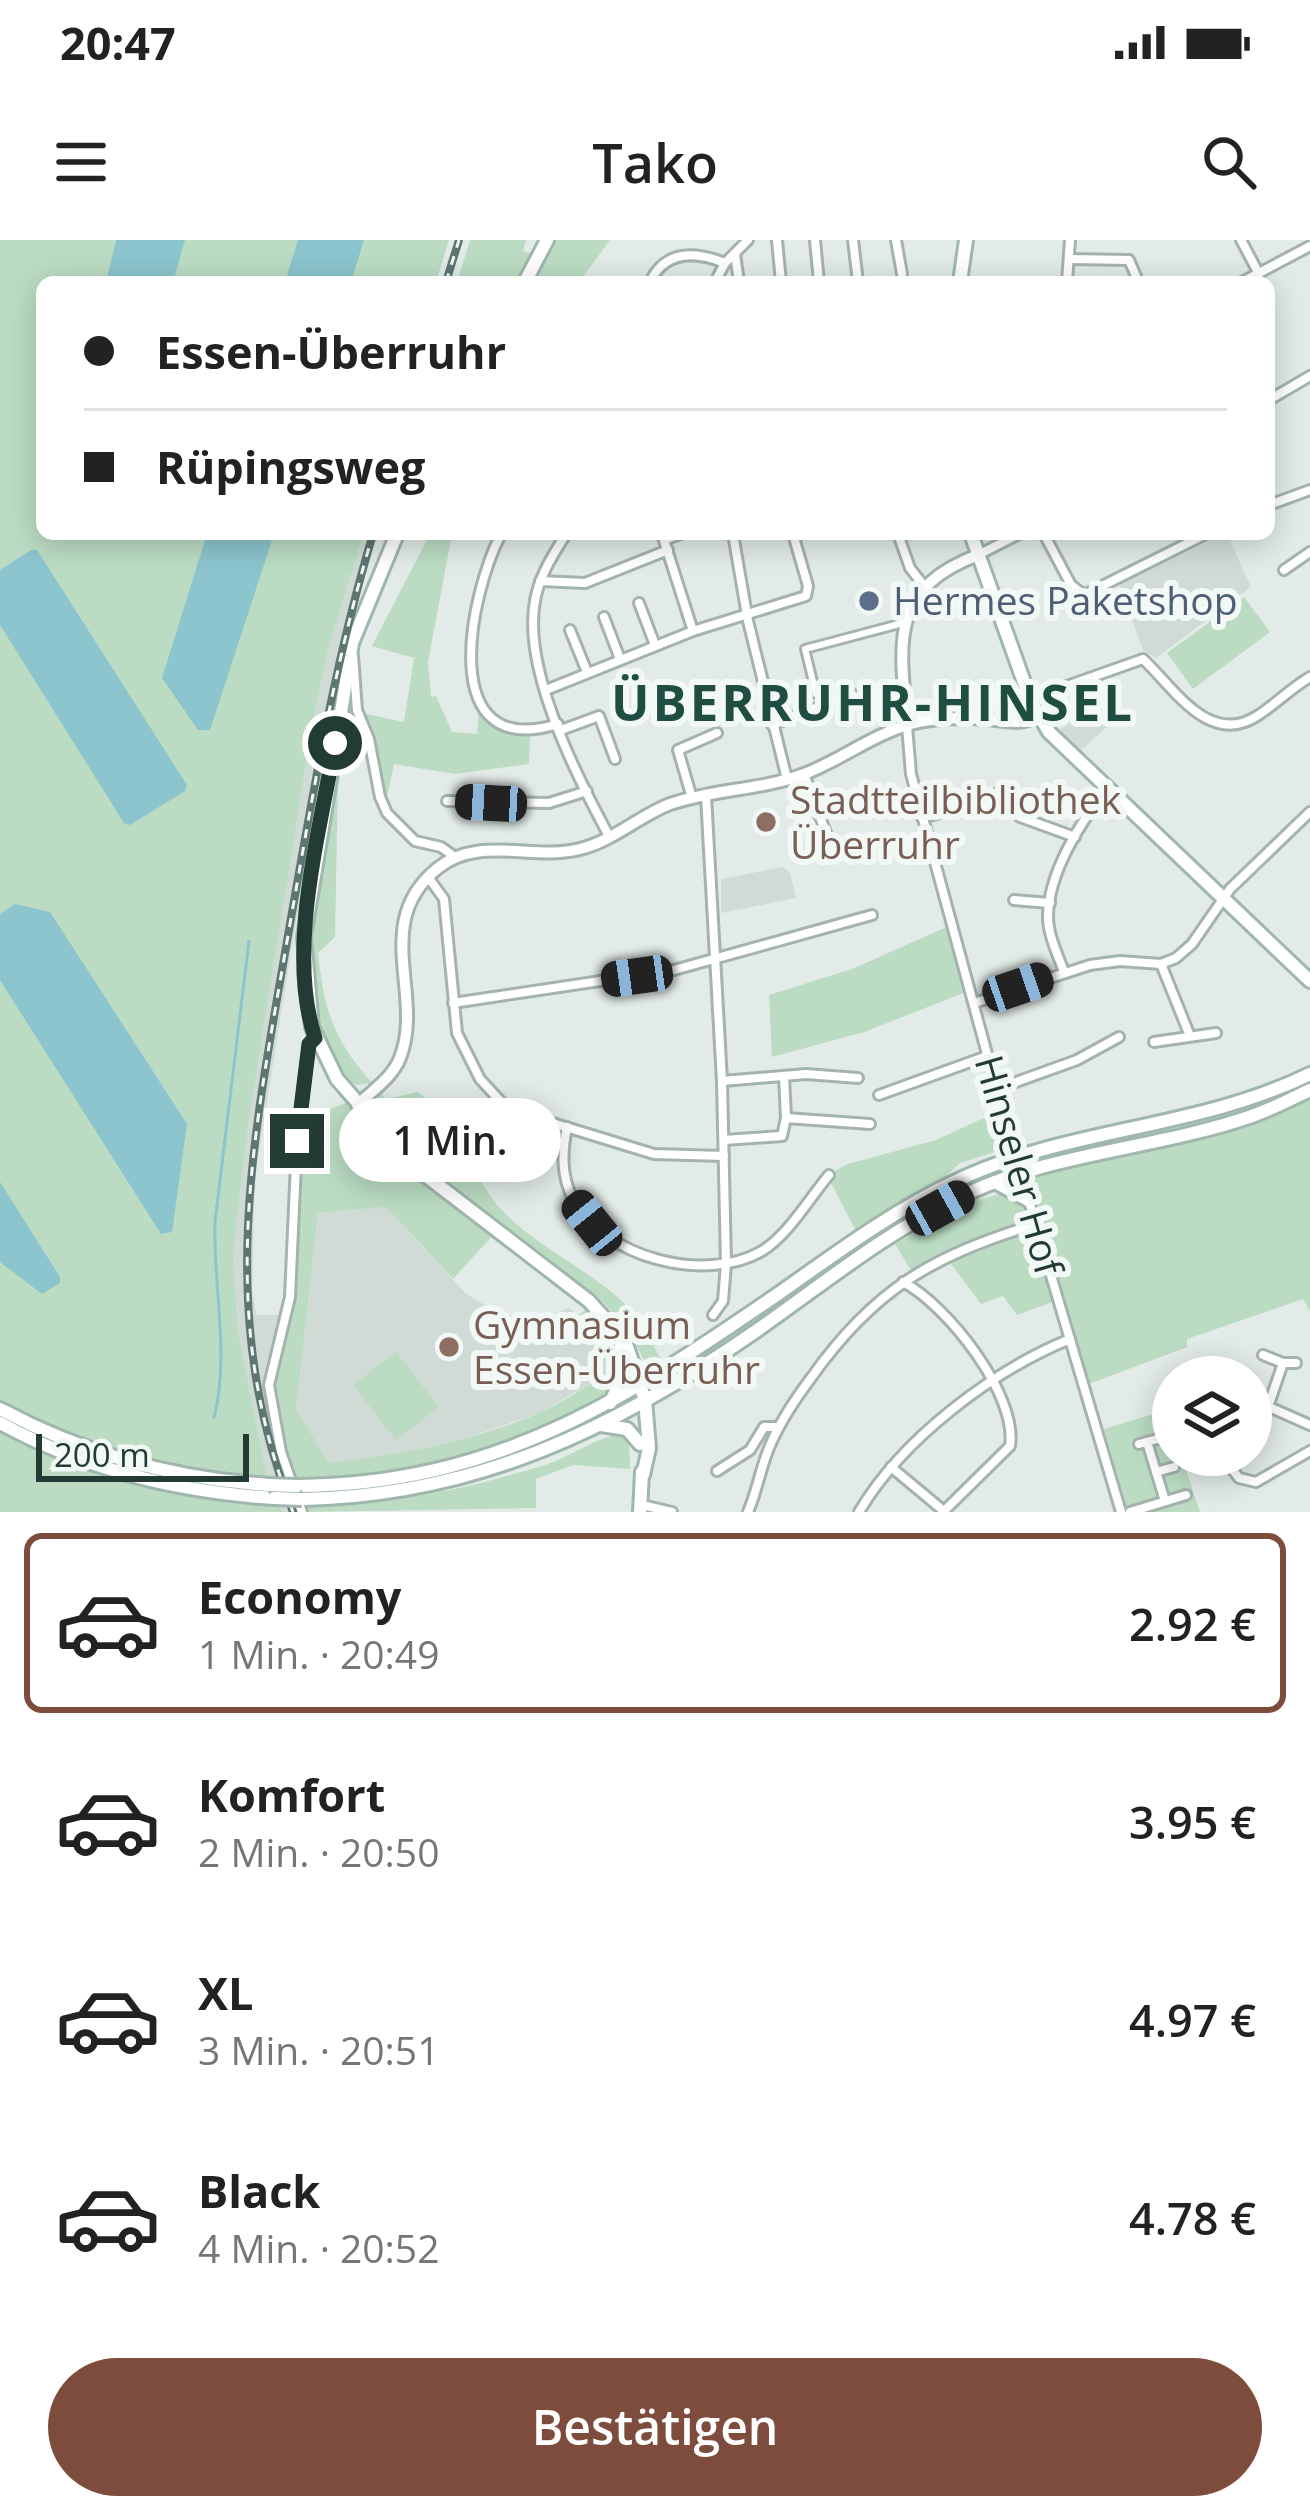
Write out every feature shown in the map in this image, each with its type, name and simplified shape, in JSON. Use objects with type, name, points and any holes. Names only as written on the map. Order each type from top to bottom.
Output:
[{"type":"main road","points":[[528,276],[547,240]]},
{"type":"main road","points":[[961,276],[966,240]]},
{"type":"main road","points":[[395,540],[352,643],[304,937],[315,1038],[337,1079],[412,1165],[589,1301],[625,1341],[634,1359],[649,1448],[640,1508]]},
{"type":"main road","points":[[972,540],[1030,699],[1049,732],[1310,981]]},
{"type":"main road","points":[[0,1408],[52,1435],[130,1462],[300,1499],[372,1494],[456,1480],[516,1463],[601,1425],[664,1371],[910,1205],[954,1181],[1017,1157],[1207,1114],[1310,1074]]},
{"type":"main road","points":[[300,1499],[472,1462],[640,1395],[755,1332],[900,1230],[994,1182],[1253,1116],[1310,1090]]},
{"type":"main road","points":[[994,1182],[1030,1201]]},
{"type":"main road","points":[[602,1317],[640,1395],[643,1475]]},
{"type":"main road","points":[[609,1405],[619,1385],[620,1348]]},
{"type":"main road","points":[[634,1359],[664,1371]]},
{"type":"main road","points":[[0,1423],[68,1454],[128,1474],[219,1493],[271,1492]]},
{"type":"main road","points":[[601,1425],[627,1430],[640,1444]]},
{"type":"street","points":[[718,276],[748,240]]},
{"type":"street","points":[[777,240],[780,276]]},
{"type":"street","points":[[815,240],[818,276]]},
{"type":"street","points":[[854,240],[857,276]]},
{"type":"street","points":[[896,240],[902,274]]},
{"type":"street","points":[[1068,276],[1070,240]]},
{"type":"street","points":[[1241,240],[1259,274]]},
{"type":"street","points":[[1255,276],[1310,246]]},
{"type":"street","points":[[735,253],[739,276]]},
{"type":"street","points":[[653,276],[677,255],[725,262]]},
{"type":"street","points":[[1069,259],[1129,260],[1136,276]]},
{"type":"street","points":[[1275,396],[1310,376]]},
{"type":"street","points":[[1275,503],[1310,490]]},
{"type":"street","points":[[499,540],[481,584],[469,655],[473,682],[490,715],[524,730],[560,727],[599,716],[615,759]]},
{"type":"street","points":[[563,540],[540,581],[533,630],[546,690],[609,836]]},
{"type":"street","points":[[734,540],[787,779]]},
{"type":"street","points":[[546,690],[620,658],[808,593],[795,540]]},
{"type":"street","points":[[900,540],[910,568],[924,586]]},
{"type":"street","points":[[907,724],[903,623],[924,586],[946,569],[1007,540]]},
{"type":"street","points":[[1047,540],[1071,585],[1084,595],[1194,540]]},
{"type":"street","points":[[540,581],[585,583],[665,542],[693,631]]},
{"type":"street","points":[[1284,570],[1310,552]]},
{"type":"street","points":[[638,603],[656,645]]},
{"type":"street","points":[[604,617],[620,658]]},
{"type":"street","points":[[816,694],[805,649],[903,623]]},
{"type":"street","points":[[570,630],[587,672]]},
{"type":"street","points":[[352,643],[355,700],[387,814],[415,841],[455,856]]},
{"type":"street","points":[[1030,699],[1143,659],[1200,715],[1220,725],[1240,725],[1310,677]]},
{"type":"street","points":[[772,725],[852,694]]},
{"type":"street","points":[[357,1105],[393,1072],[402,1053],[400,948],[412,902],[428,877],[455,856],[506,849],[562,853],[609,836],[670,804],[804,774],[907,724],[963,719],[1024,722],[1039,715]]},
{"type":"street","points":[[1008,722],[1028,731],[1049,732]]},
{"type":"street","name":"Hinseler Hof","points":[[907,724],[911,774],[922,818],[1121,1512]]},
{"type":"street","points":[[692,799],[678,750],[716,734]]},
{"type":"street","points":[[804,774],[832,849],[845,843]]},
{"type":"street","points":[[922,818],[987,800],[1004,789]]},
{"type":"street","points":[[1064,972],[1048,920],[1050,903],[1075,838],[1107,789]]},
{"type":"street","points":[[447,801],[549,803],[587,791]]},
{"type":"street","points":[[706,796],[727,1264],[723,1301],[713,1315]]},
{"type":"street","points":[[974,1003],[1064,972],[1120,961],[1161,964],[1192,944],[1264,853],[1310,812]]},
{"type":"street","points":[[1020,817],[1075,838]]},
{"type":"street","points":[[428,877],[444,898],[453,1003],[465,1055],[502,1103],[654,1154],[724,1156]]},
{"type":"street","points":[[1014,900],[1050,903]]},
{"type":"street","points":[[453,1003],[674,970],[872,915]]},
{"type":"street","points":[[1161,964],[1190,1036]]},
{"type":"street","points":[[1154,1042],[1216,1033]]},
{"type":"street","points":[[997,1089],[1077,1060],[1119,1037]]},
{"type":"street","points":[[300,1499],[280,1452],[269,1385],[290,1297],[297,1141],[309,1044],[315,1038]]},
{"type":"street","points":[[879,1095],[987,1056]]},
{"type":"street","points":[[722,1081],[784,1076],[858,1078]]},
{"type":"street","points":[[724,1140],[776,1139],[784,1131],[784,1076]]},
{"type":"street","points":[[786,1118],[869,1124]]},
{"type":"street","points":[[568,1126],[564,1170],[574,1200],[592,1223],[634,1250],[661,1260],[727,1264],[768,1246],[829,1175]]},
{"type":"street","points":[[748,1512],[779,1427],[847,1330],[901,1282],[940,1261],[1036,1224]]},
{"type":"street","points":[[891,1467],[944,1512],[1010,1446],[1010,1427],[992,1383],[947,1317],[901,1282]]},
{"type":"street","points":[[860,1512],[908,1447],[1037,1352],[1070,1339]]},
{"type":"street","points":[[1263,1355],[1296,1363]]},
{"type":"street","points":[[1272,1395],[1283,1363]]},
{"type":"street","points":[[1272,1406],[1310,1425]]},
{"type":"street","points":[[717,1471],[750,1450],[764,1427],[779,1427]]},
{"type":"street","points":[[1152,1441],[1143,1443],[1152,1463]]},
{"type":"street","points":[[1272,1472],[1310,1451]]},
{"type":"street","points":[[1157,1476],[1165,1502]]},
{"type":"street","points":[[1237,1476],[1256,1481],[1265,1476]]},
{"type":"street","points":[[1130,1512],[1186,1495]]},
{"type":"street","points":[[640,1508],[672,1512]]},
{"type":"shaded area","points":[[362,540],[376,540],[341,657],[341,700],[308,897],[297,916],[255,1175],[252,1287],[256,1315],[283,1315],[267,1397],[279,1452],[300,1512],[283,1512],[267,1477],[238,1331],[233,1258],[250,1112],[329,645]]},
{"type":"shaded area","points":[[1214,540],[1230,540],[1251,587],[1156,658],[1143,650],[1119,583]]},
{"type":"shaded area","points":[[1112,705],[1117,718],[1079,752],[1059,730],[1081,716]]},
{"type":"shaded area","points":[[783,867],[790,873],[796,898],[721,913],[721,879]]},
{"type":"shaded area","name":"Gymnasium Essen-Überruhr","points":[[386,1207],[465,1293],[483,1304],[504,1315],[543,1318],[569,1308],[578,1315],[611,1371],[540,1413],[466,1438],[397,1455],[329,1464],[296,1410],[318,1213]]},
{"type":"green space","points":[[0,240],[449,240],[438,276],[36,276],[36,540],[362,540],[329,645],[313,721],[250,1112],[233,1258],[238,1331],[267,1477],[283,1512],[0,1512]]},
{"type":"green space","points":[[470,240],[526,240],[523,251],[539,257],[548,240],[610,240],[583,276],[459,276]]},
{"type":"green space","points":[[427,540],[451,540],[428,662],[431,697],[436,696],[452,732],[477,734],[479,710],[501,728],[530,734],[529,764],[455,774],[394,764],[387,797],[362,713],[404,722],[414,658],[372,646]]},
{"type":"green space","points":[[1244,597],[1270,632],[1193,689],[1167,653]]},
{"type":"green space","points":[[347,700],[362,749],[345,759],[338,778],[335,937],[318,953],[333,1023],[372,1083],[356,1085],[329,1055],[314,1013],[309,961],[319,846]]},
{"type":"green space","points":[[949,926],[966,992],[864,1032],[772,1057],[769,995],[852,969]]},
{"type":"green space","points":[[379,1090],[386,1099],[418,1092],[471,1141],[477,1171],[509,1218],[628,1307],[663,1363],[644,1360],[628,1329],[601,1300],[450,1191],[391,1139],[366,1105]]},
{"type":"green space","points":[[1310,1095],[1310,1311],[1303,1299],[1187,1339],[1187,1347],[1152,1356],[1152,1360],[1089,1384],[1029,1179],[1186,1139]]},
{"type":"green space","points":[[346,1103],[397,1156],[494,1234],[453,1279],[386,1207],[318,1213],[296,1410],[329,1463],[461,1440],[547,1410],[610,1371],[578,1315],[587,1309],[615,1365],[613,1386],[603,1399],[558,1427],[441,1469],[292,1483],[271,1386],[291,1298],[300,1141],[314,1140],[311,1116]]},
{"type":"green space","points":[[999,1111],[1010,1147],[960,1163],[940,1181],[855,1229],[827,1175],[848,1164],[936,1140]]},
{"type":"green space","points":[[1020,1188],[1058,1300],[1017,1315],[1003,1296],[981,1304],[946,1257],[913,1274],[895,1244],[975,1201]]},
{"type":"green space","points":[[930,1201],[659,1388],[656,1385],[889,1223]]},
{"type":"green space","points":[[396,1352],[439,1407],[396,1440],[353,1385]]},
{"type":"green space","points":[[1152,1415],[1152,1476],[1188,1476],[1200,1512],[1128,1512],[1104,1429]]},
{"type":"green space","points":[[615,1435],[629,1437],[630,1469],[573,1465],[536,1479],[536,1508],[304,1512],[303,1507],[426,1495],[485,1482],[545,1465]]},
{"type":"water","points":[[116,240],[185,240],[175,276],[108,276]]},
{"type":"water","points":[[298,240],[364,240],[353,276],[287,276]]},
{"type":"water","points":[[205,540],[272,540],[210,730],[198,730],[162,678]]},
{"type":"water","points":[[37,550],[187,785],[185,791],[130,825],[124,823],[0,625],[0,570]]},
{"type":"water","points":[[15,904],[50,912],[187,1124],[172,1232],[161,1234],[0,980],[0,914]]},
{"type":"water","points":[[0,1182],[60,1277],[60,1283],[42,1294],[0,1262]]},
{"type":"waterway","points":[[214,1418],[221,1370],[215,1222],[249,941]]},
{"type":"railway","points":[[448,276],[459,240]]},
{"type":"railway","points":[[293,1512],[268,1436],[254,1362],[249,1216],[265,1070],[308,821],[336,677],[371,540]]},
{"type":"place","name":"Hermes Paketshop","points":[[869,601]]},
{"type":"place","name":"Stadtteilbibliothek Überruhr","points":[[766,822]]},
{"type":"place","name":"Gymnasium Essen-Überruhr","points":[[449,1347]]},
{"type":"district","name":"ÜBERRUHR-HINSEL","points":[[873,703]]},
{"type":"route","points":[[297,1141],[309,1044],[315,1038],[304,937],[335,743]]}]
